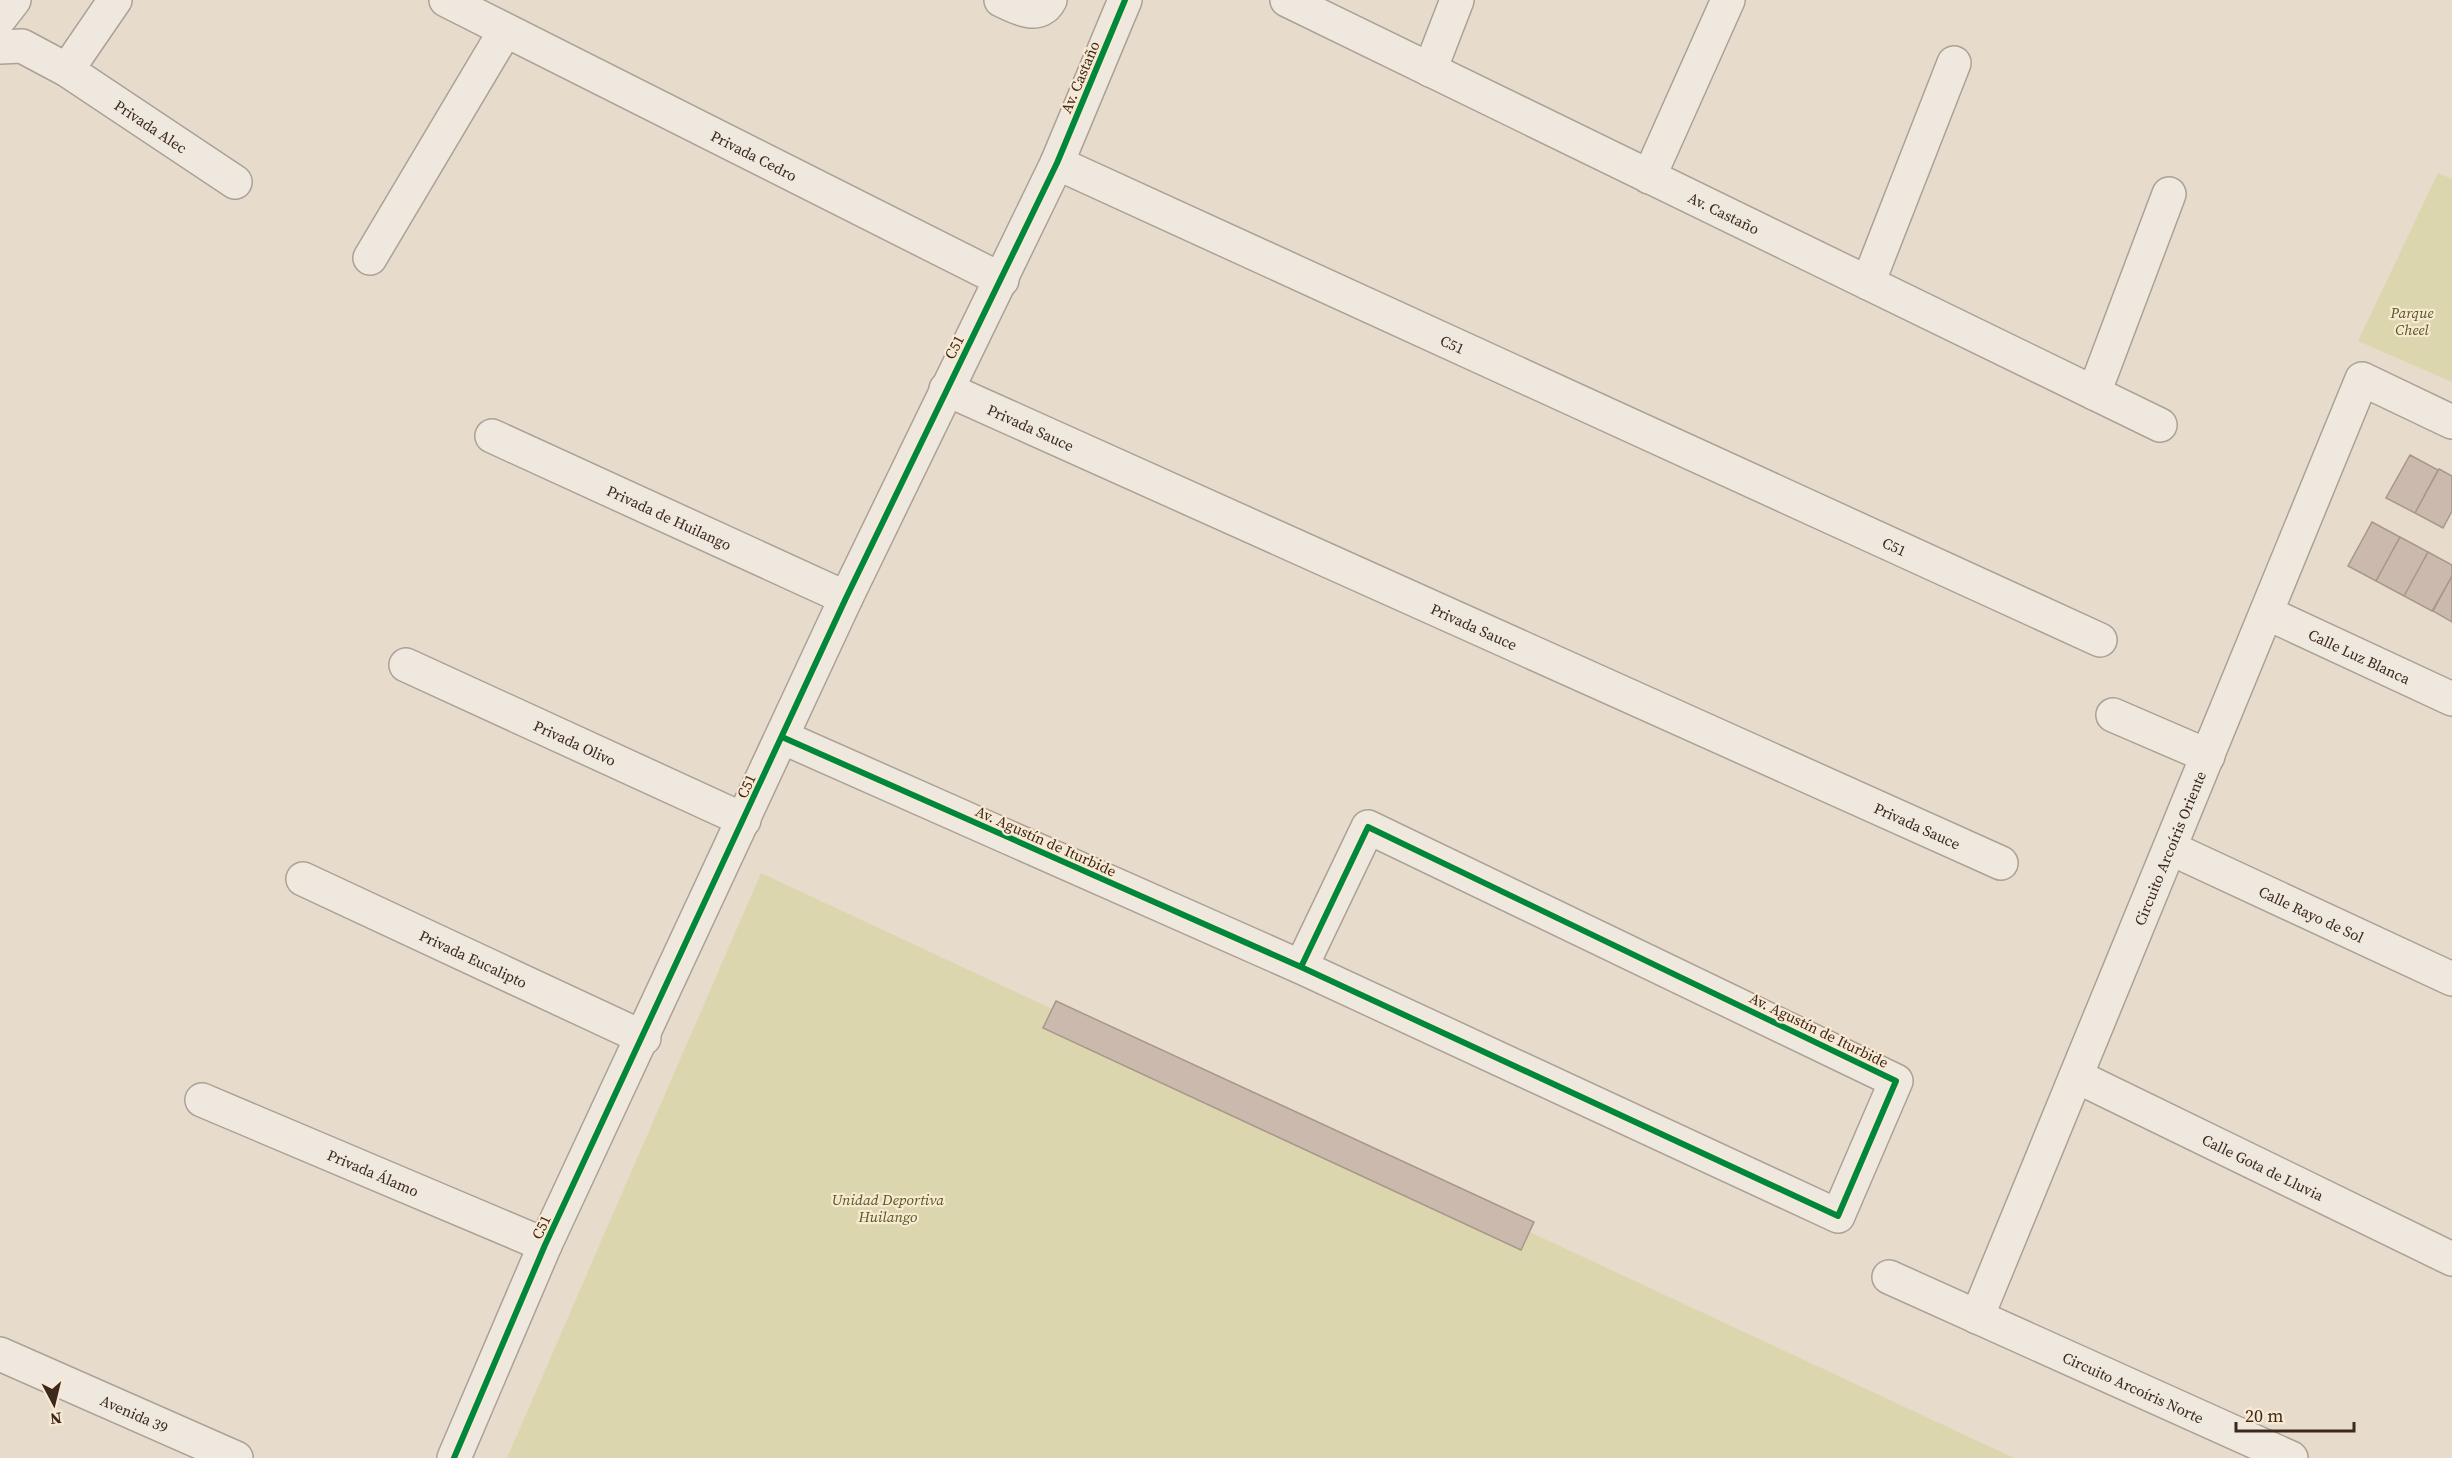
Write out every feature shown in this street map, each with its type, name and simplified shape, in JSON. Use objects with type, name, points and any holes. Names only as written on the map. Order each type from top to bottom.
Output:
[{"type":"street","points":[[0,18],[14,0]]},
{"type":"street","points":[[67,70],[115,0]]},
{"type":"street","name":"Privada Cedro","points":[[446,0],[1002,280]]},
{"type":"street","points":[[1001,0],[1026,12],[1043,5]]},
{"type":"street","name":"Av. Castaño","points":[[1057,163],[1125,0]]},
{"type":"street","name":"Av. Castaño","points":[[1287,0],[2160,425]]},
{"type":"street","points":[[1430,70],[1457,0]]},
{"type":"street","points":[[1649,177],[1728,0]]},
{"type":"street","points":[[370,258],[505,31]]},
{"type":"street","name":"Privada Alec","points":[[0,47],[22,46],[67,70],[235,182]]},
{"type":"street","points":[[1868,283],[1954,63]]},
{"type":"street","name":"C51","points":[[454,1458],[545,1245],[644,1038],[846,598],[1057,163],[2100,640]]},
{"type":"street","points":[[2094,393],[2169,194]]},
{"type":"street","name":"Circuito Arcoíris Oriente","points":[[1977,1317],[2362,379],[2452,422]]},
{"type":"street","name":"Privada Sauce","points":[[946,389],[2001,863]]},
{"type":"street","name":"Privada de Huilango","points":[[492,436],[846,598]]},
{"type":"street","name":"Calle Luz Blanca","points":[[2267,613],[2452,699]]},
{"type":"street","name":"Privada Olivo","points":[[406,665],[744,820]]},
{"type":"street","points":[[2114,715],[2208,756]]},
{"type":"street","name":"Av. Agustín de Iturbide","points":[[782,737],[1301,967],[1838,1216],[1896,1080],[1368,827],[1301,967]]},
{"type":"street","name":"Calle Rayo de Sol","points":[[2170,848],[2452,979]]},
{"type":"street","name":"Privada Eucalipto","points":[[303,879],[644,1038]]},
{"type":"street","name":"Calle Gota de Lluvia","points":[[2076,1076],[2452,1259]]},
{"type":"street","name":"Privada Álamo","points":[[202,1100],[545,1245]]},
{"type":"street","name":"Circuito Arcoíris Norte","points":[[1889,1277],[2291,1458]]},
{"type":"street","name":"Avenida 39","points":[[0,1354],[236,1458]]},
{"type":"green space","name":"Parque Cheel","points":[[2438,173],[2452,179],[2452,382],[2358,341]]},
{"type":"green space","name":"Unidad Deportiva Huilango","points":[[761,873],[2014,1458],[507,1458]]},
{"type":"building","points":[[2410,455],[2438,470],[2415,513],[2386,498]]},
{"type":"building","points":[[2439,469],[2452,476],[2452,511],[2443,528],[2415,513]]},
{"type":"building","points":[[2372,522],[2400,537],[2376,581],[2348,566]]},
{"type":"building","points":[[2400,537],[2428,552],[2404,596],[2376,581]]},
{"type":"building","points":[[2428,552],[2452,565],[2452,576],[2432,611],[2404,596]]},
{"type":"building","points":[[2452,576],[2452,622],[2433,611]]},
{"type":"building","points":[[1056,1001],[1534,1222],[1521,1250],[1043,1028]]},
{"type":"cycle path","points":[[454,1458],[545,1245],[846,598],[1057,163],[1125,0]]},
{"type":"cycle path","points":[[782,737],[1301,967],[1838,1216],[1896,1081],[1368,827],[1301,967]]}]
